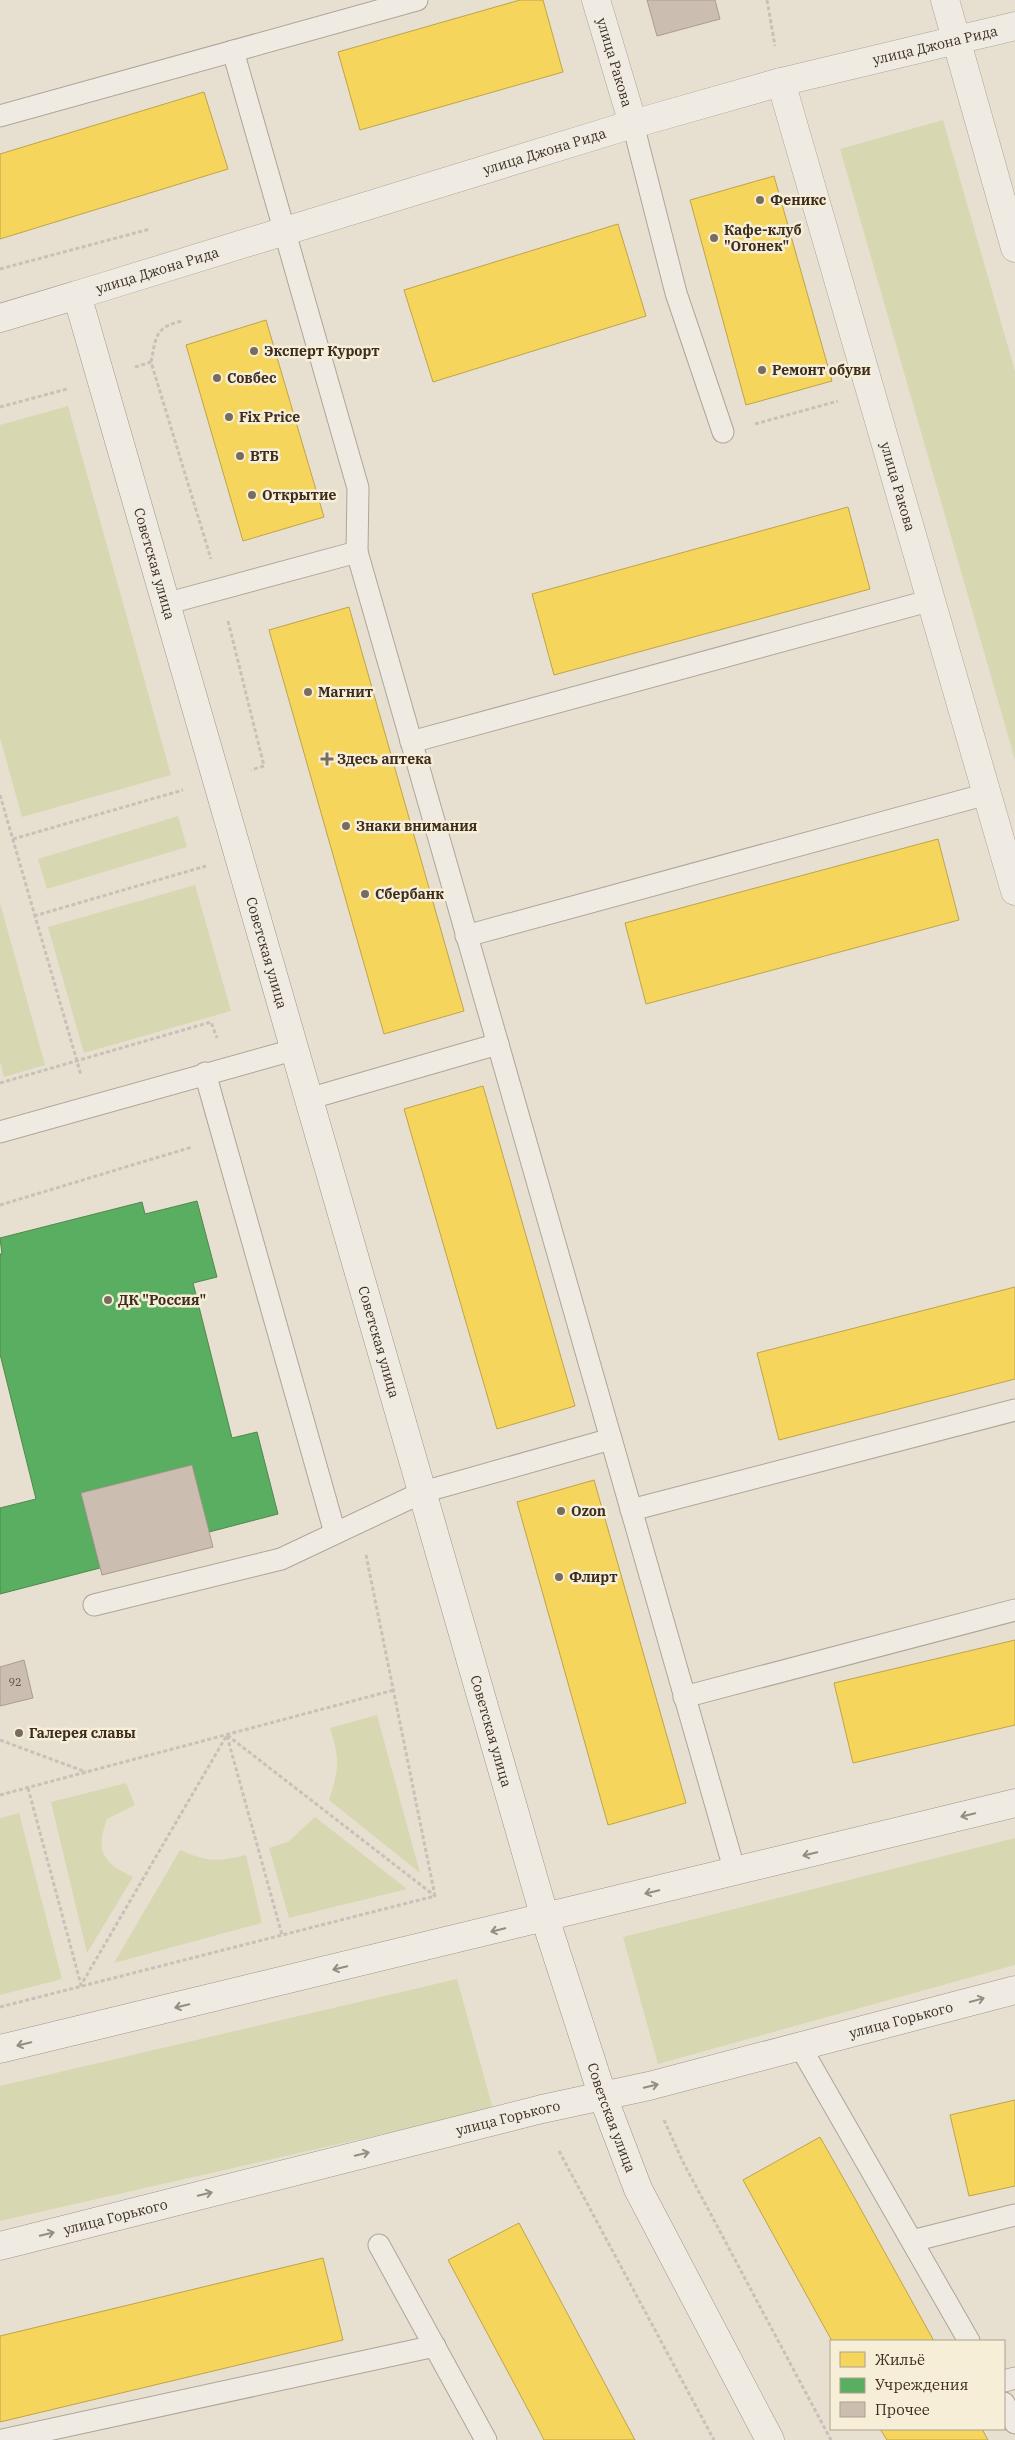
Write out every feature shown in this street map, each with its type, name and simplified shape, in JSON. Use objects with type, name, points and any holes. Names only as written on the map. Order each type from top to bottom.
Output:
[{"type":"street","name":"улица Ракова","points":[[596,0],[633,124]]},
{"type":"street","points":[[945,0],[1015,248]]},
{"type":"street","name":"улица Джона Рида","points":[[78,295],[633,124],[781,82],[1015,26]]},
{"type":"street","name":"улица Ракова","points":[[781,82],[1015,891]]},
{"type":"street","points":[[0,318],[78,295]]},
{"type":"street","name":"Советская улица","points":[[78,295],[237,856],[545,1918],[603,2097],[638,2189],[770,2440]]},
{"type":"street","points":[[0,2049],[1015,1803]]},
{"type":"street","name":"улица Горького","points":[[0,2246],[533,2111],[603,2097],[801,2048],[1015,1990]]},
{"type":"lane","points":[[0,116],[417,0]]},
{"type":"lane","points":[[233,51],[358,488],[357,552],[735,1872]]},
{"type":"lane","points":[[633,124],[676,293],[723,432]]},
{"type":"lane","points":[[165,604],[357,552]]},
{"type":"lane","points":[[411,742],[932,600]]},
{"type":"lane","points":[[466,936],[987,794]]},
{"type":"lane","points":[[308,1099],[498,1044]]},
{"type":"lane","points":[[0,1132],[89,1105],[293,1050]]},
{"type":"lane","points":[[205,1073],[335,1534]]},
{"type":"lane","points":[[631,1510],[1015,1410]]},
{"type":"lane","points":[[94,1606],[281,1559],[423,1492],[610,1439]]},
{"type":"lane","points":[[684,1697],[1015,1610]]},
{"type":"lane","points":[[801,2048],[968,2340]]},
{"type":"lane","points":[[912,2240],[1015,2215]]},
{"type":"lane","points":[[379,2245],[486,2440]]},
{"type":"lane","points":[[2,2440],[435,2346]]},
{"type":"lane","points":[[1005,2405],[1015,2423]]},
{"type":"path","points":[[767,0],[781,82]]},
{"type":"path","points":[[0,269],[150,229]]},
{"type":"path","points":[[151,362],[156,336],[167,324],[182,321]]},
{"type":"path","points":[[723,432],[871,392]]},
{"type":"path","points":[[13,839],[216,780]]},
{"type":"path","points":[[0,795],[89,1105]]},
{"type":"path","points":[[34,916],[237,856]]},
{"type":"path","points":[[0,1205],[223,1137]]},
{"type":"path","points":[[360,1522],[435,1896]]},
{"type":"path","points":[[0,1795],[394,1690]]},
{"type":"path","points":[[227,1735],[435,1896]]},
{"type":"path","points":[[227,1735],[282,1935]]},
{"type":"path","points":[[82,1986],[227,1735]]},
{"type":"path","points":[[0,1740],[86,1772]]},
{"type":"path","points":[[28,1788],[82,1986]]},
{"type":"path","points":[[0,2007],[435,1896]]},
{"type":"path","points":[[664,2120],[683,2162],[831,2440]]},
{"type":"path","points":[[559,2151],[714,2440]]},
{"type":"green space","points":[[943,120],[1015,371],[1015,760],[840,149]]},
{"type":"green space","points":[[68,406],[171,775],[22,817],[0,738],[0,425]]},
{"type":"green space","points":[[178,816],[187,847],[47,889],[38,859]]},
{"type":"green space","points":[[195,885],[231,1011],[84,1053],[48,927]]},
{"type":"green space","points":[[0,903],[45,1065],[4,1077],[0,1062]]},
{"type":"green space","points":[[377,1715],[420,1873],[329,1800],[335,1780],[337,1764],[330,1728]]},
{"type":"green space","points":[[126,1783],[135,1805],[107,1819],[103,1830],[102,1848],[108,1861],[133,1877],[87,1953],[51,1802]]},
{"type":"green space","points":[[19,1813],[62,1979],[0,1995],[0,1818]]},
{"type":"green space","points":[[315,1817],[407,1889],[289,1918],[269,1848],[288,1842]]},
{"type":"green space","points":[[1015,1838],[1015,1965],[658,2064],[623,1937]]},
{"type":"green space","points":[[180,1850],[213,1860],[246,1855],[262,1923],[114,1963]]},
{"type":"green space","points":[[457,1979],[493,2109],[0,2221],[0,2086]]},
{"type":"building: Жильё","points":[[520,0],[543,0],[563,72],[360,130],[338,52]]},
{"type":"building: Жильё","points":[[204,92],[228,169],[0,239],[0,154]]},
{"type":"building: Жильё","points":[[774,176],[832,381],[746,405],[690,200]]},
{"type":"building: Жильё","points":[[618,224],[646,316],[433,382],[404,290]]},
{"type":"building: Жильё","points":[[266,320],[324,517],[243,541],[186,345]]},
{"type":"building: Жильё","points":[[848,507],[870,589],[554,675],[532,594]]},
{"type":"building: Жильё","points":[[349,607],[464,1011],[384,1034],[269,630]]},
{"type":"building: Жильё","points":[[938,839],[959,920],[646,1004],[625,923]]},
{"type":"building: Жильё","points":[[483,1086],[575,1406],[497,1429],[404,1109]]},
{"type":"building: Жильё","points":[[1015,1287],[1015,1379],[779,1440],[757,1353]]},
{"type":"building: Жильё","points":[[594,1480],[686,1803],[608,1825],[517,1502]]},
{"type":"building: Жильё","points":[[1015,1640],[1015,1725],[853,1763],[834,1683]]},
{"type":"building: Жильё","points":[[1015,2100],[1015,2186],[969,2196],[950,2115]]},
{"type":"building: Жильё","points":[[820,2137],[933,2340],[831,2340],[743,2180]]},
{"type":"building: Жильё","points":[[519,2223],[635,2440],[544,2440],[448,2260]]},
{"type":"building: Жильё","points":[[323,2258],[343,2340],[0,2422],[0,2336]]},
{"type":"building: Жильё","points":[[881,2430],[983,2430],[988,2440],[887,2440]]},
{"type":"building: Учреждения","points":[[197,1201],[217,1277],[193,1283],[232,1438],[257,1432],[278,1514],[209,1532],[192,1465],[81,1493],[100,1568],[0,1594],[0,1508],[36,1499],[0,1354],[0,1254],[2,1254],[0,1238],[142,1202],[145,1214]]},
{"type":"building: Прочее","points":[[647,0],[715,0],[720,19],[657,36]]},
{"type":"building: Прочее","points":[[192,1465],[213,1547],[102,1575],[81,1493]]},
{"type":"building: Прочее","points":[[24,1660],[33,1698],[0,1706],[0,1667]]},
{"type":"place","name":"Феникс","points":[[760,200]]},
{"type":"place","name":"Кафе-клуб \"Огонек\"","points":[[714,238]]},
{"type":"place","name":"Эксперт Курорт","points":[[254,351]]},
{"type":"place","name":"Ремонт обуви","points":[[762,370]]},
{"type":"place","name":"Совбес","points":[[217,378]]},
{"type":"place","name":"Fix Price","points":[[229,417]]},
{"type":"place","name":"ВТБ","points":[[240,456]]},
{"type":"place","name":"Открытие","points":[[252,495]]},
{"type":"place","name":"Магнит","points":[[308,692]]},
{"type":"place","name":"Здесь аптека","points":[[327,759]]},
{"type":"place","name":"Знаки внимания","points":[[346,826]]},
{"type":"place","name":"Сбербанк","points":[[365,894]]},
{"type":"place","name":"ДК \"Россия\"","points":[[108,1300]]},
{"type":"place","name":"Ozon","points":[[561,1511]]},
{"type":"place","name":"Флирт","points":[[559,1577]]},
{"type":"place","name":"Галерея славы","points":[[19,1733]]}]
